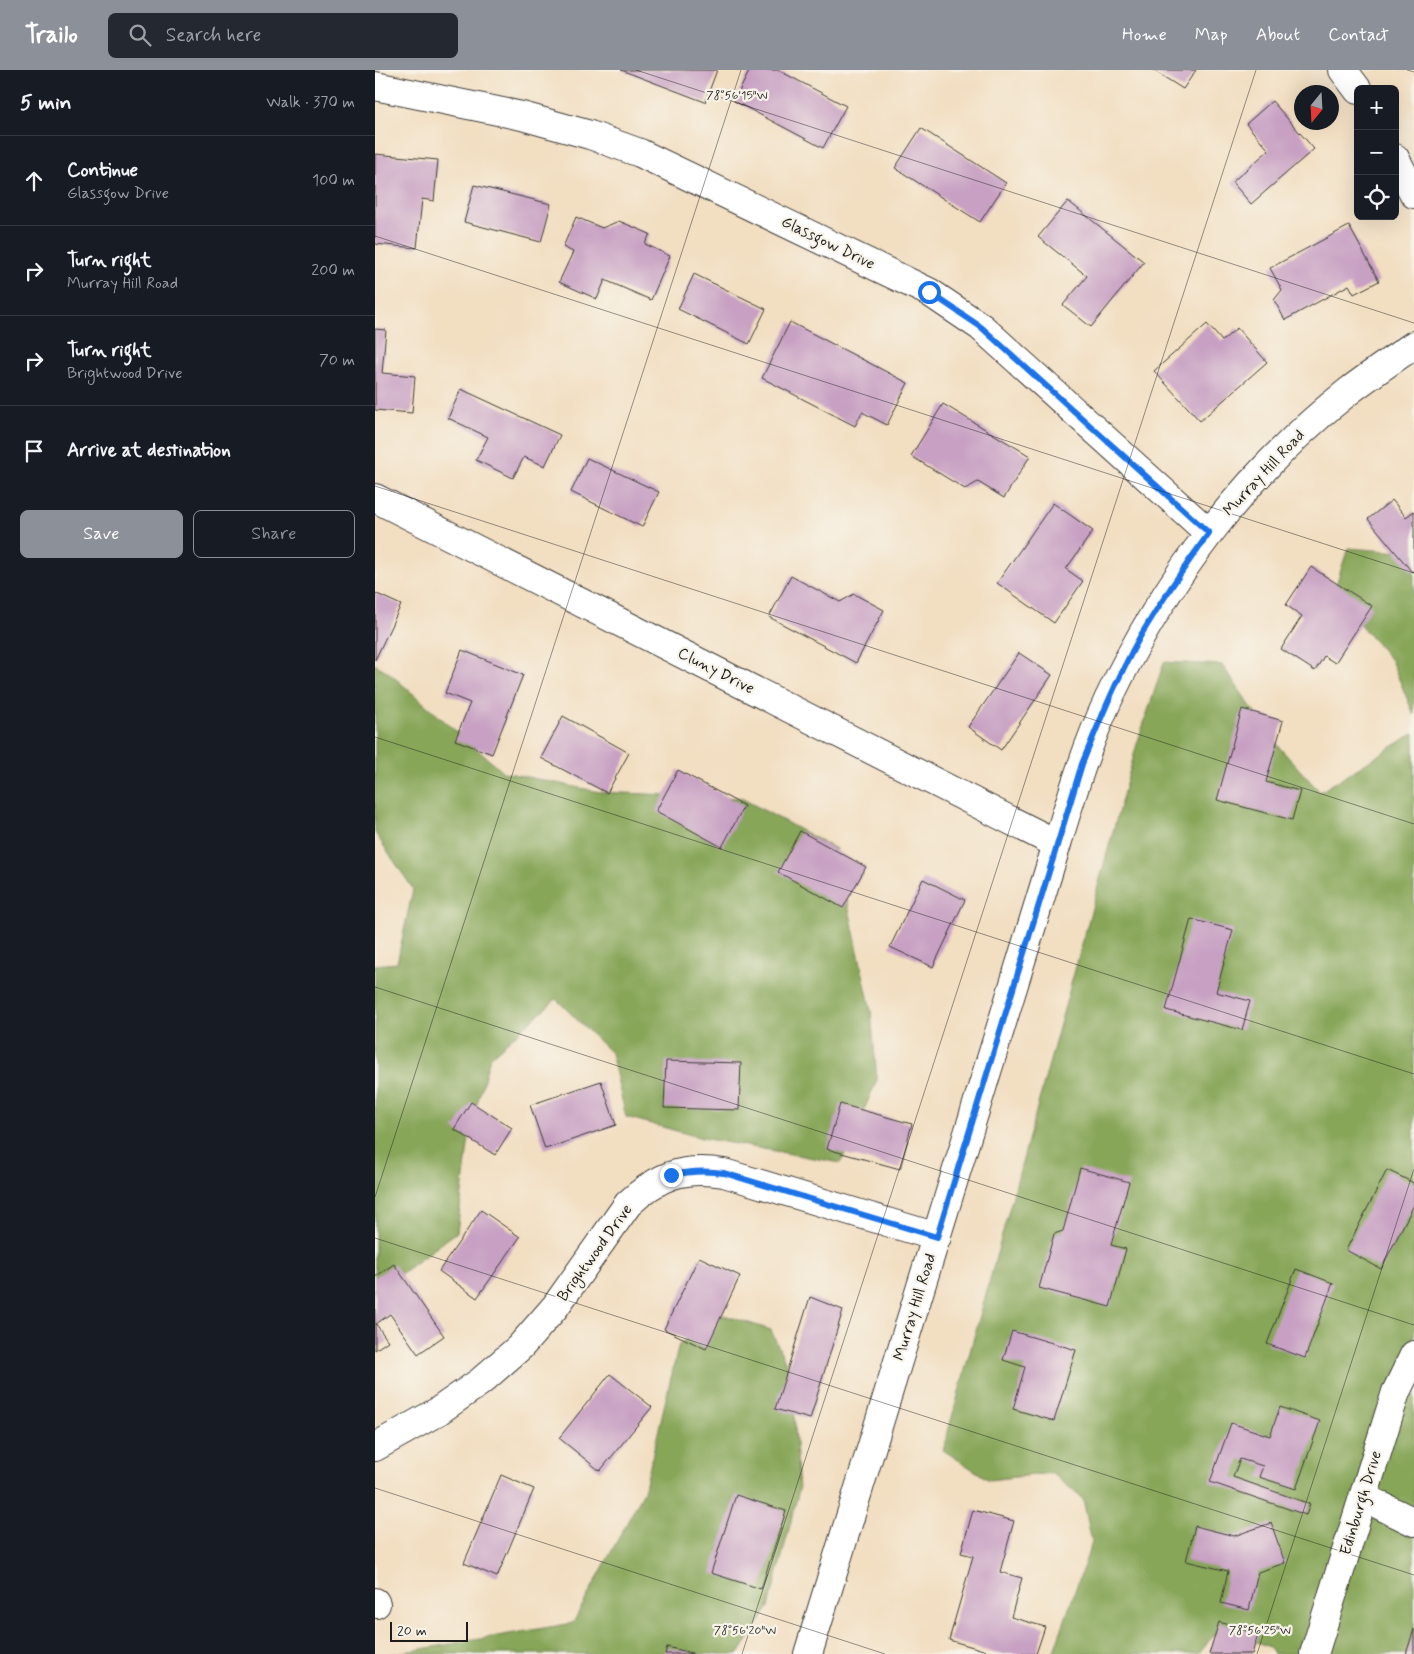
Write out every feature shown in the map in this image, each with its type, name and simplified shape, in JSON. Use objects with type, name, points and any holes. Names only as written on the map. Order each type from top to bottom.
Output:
[{"type":"street","points":[[1343,70],[1354,85]]},
{"type":"street","name":"Glassgow Drive","points":[[375,86],[521,116],[590,135],[640,153],[929,292],[981,327],[1209,533]]},
{"type":"street","points":[[1399,166],[1414,194]]},
{"type":"street","name":"Murray Hill Road","points":[[809,1654],[1082,764],[1109,699],[1141,636],[1178,576],[1209,533],[1259,474],[1309,425],[1350,390],[1414,345]]},
{"type":"street","name":"Cluny Drive","points":[[375,498],[1057,844]]},
{"type":"street","name":"Brightwood Drive","points":[[375,1447],[437,1412],[480,1382],[520,1347],[555,1308],[628,1204],[655,1182],[671,1175],[706,1170],[724,1173],[937,1237]]},
{"type":"street","name":"Edinburgh Drive","points":[[1314,1654],[1396,1392],[1414,1355]]},
{"type":"street","points":[[1363,1497],[1414,1522]]},
{"type":"green space","points":[[1348,548],[1414,553],[1414,715],[1391,660],[1333,594]]},
{"type":"green space","points":[[1164,662],[1222,665],[1279,747],[1320,792],[1414,733],[1414,1654],[1274,1654],[1269,1647],[1220,1627],[1199,1654],[1053,1654],[1092,1542],[1083,1499],[1051,1473],[989,1480],[943,1450],[1137,744]]},
{"type":"green space","points":[[375,664],[388,672],[503,772],[600,792],[741,798],[836,849],[871,1011],[877,1080],[841,1163],[702,1138],[626,1117],[611,1053],[556,999],[490,1057],[470,1130],[457,1232],[375,1293],[375,965],[397,963],[413,889],[375,833]]},
{"type":"green space","points":[[724,1315],[771,1330],[792,1377],[799,1490],[769,1607],[739,1654],[392,1654],[573,1623],[644,1491],[679,1344]]},
{"type":"building","points":[[621,70],[717,70],[705,102]]},
{"type":"building","points":[[750,70],[778,70],[846,106],[823,148],[734,101]]},
{"type":"building","points":[[1153,70],[1196,70],[1183,89]]},
{"type":"building","points":[[1272,101],[1294,126],[1294,130],[1297,130],[1314,149],[1251,204],[1232,182],[1269,150],[1246,124]]},
{"type":"building","points":[[921,128],[1006,183],[980,222],[895,168]]},
{"type":"building","points":[[375,154],[438,160],[434,201],[422,199],[417,248],[375,244]]},
{"type":"building","points":[[474,185],[551,204],[541,242],[464,222]]},
{"type":"building","points":[[1068,201],[1144,262],[1091,327],[1063,305],[1087,276],[1038,237]]},
{"type":"building","points":[[576,217],[602,228],[619,221],[650,234],[645,244],[670,256],[651,300],[605,280],[597,299],[559,282],[573,252],[563,247]]},
{"type":"building","points":[[1349,226],[1379,281],[1354,294],[1349,285],[1285,320],[1274,300],[1282,290],[1270,268]]},
{"type":"building","points":[[694,274],[766,309],[749,344],[678,309]]},
{"type":"building","points":[[790,322],[908,383],[887,425],[862,412],[855,426],[762,378]]},
{"type":"building","points":[[1207,324],[1222,341],[1237,328],[1267,362],[1200,421],[1154,371]]},
{"type":"building","points":[[375,329],[386,330],[382,373],[415,376],[412,413],[375,410]]},
{"type":"building","points":[[461,389],[560,435],[545,466],[524,457],[513,478],[476,460],[488,437],[448,418]]},
{"type":"building","points":[[943,404],[1030,456],[1004,498],[978,482],[965,489],[911,456]]},
{"type":"building","points":[[587,458],[659,492],[642,527],[571,492]]},
{"type":"building","points":[[1392,500],[1406,517],[1414,511],[1414,570],[1412,572],[1368,519]]},
{"type":"building","points":[[1053,503],[1093,531],[1066,569],[1083,581],[1054,623],[997,583]]},
{"type":"building","points":[[1311,567],[1372,606],[1335,663],[1324,656],[1315,671],[1281,649],[1302,616],[1286,605]]},
{"type":"building","points":[[791,576],[840,602],[854,594],[884,610],[856,663],[769,617]]},
{"type":"building","points":[[375,593],[401,605],[375,660]]},
{"type":"building","points":[[462,650],[523,675],[492,754],[455,740],[470,703],[445,693]]},
{"type":"building","points":[[1019,653],[1052,675],[1001,750],[968,727]]},
{"type":"building","points":[[1242,709],[1283,721],[1266,782],[1300,791],[1292,820],[1217,800]]},
{"type":"building","points":[[563,716],[629,753],[607,793],[541,758]]},
{"type":"building","points":[[678,770],[744,806],[722,847],[656,811]]},
{"type":"building","points":[[800,831],[866,867],[843,908],[778,872]]},
{"type":"building","points":[[923,879],[965,900],[933,967],[890,947]]},
{"type":"building","points":[[1191,919],[1233,930],[1216,992],[1250,1001],[1242,1030],[1166,1010]]},
{"type":"building","points":[[666,1061],[741,1063],[739,1110],[664,1108]]},
{"type":"building","points":[[601,1081],[616,1125],[545,1149],[530,1105]]},
{"type":"building","points":[[471,1102],[512,1128],[495,1155],[454,1129]]},
{"type":"building","points":[[840,1104],[912,1124],[900,1169],[827,1149]]},
{"type":"building","points":[[1080,1168],[1129,1182],[1111,1245],[1126,1249],[1110,1307],[1039,1288],[1054,1234],[1063,1231]]},
{"type":"building","points":[[1387,1170],[1414,1183],[1414,1205],[1381,1269],[1346,1250]]},
{"type":"building","points":[[481,1210],[520,1237],[477,1298],[439,1271]]},
{"type":"building","points":[[699,1257],[740,1276],[706,1349],[664,1329]]},
{"type":"building","points":[[394,1264],[444,1336],[418,1354],[390,1314],[376,1324],[388,1341],[375,1350],[375,1277]]},
{"type":"building","points":[[1296,1269],[1333,1283],[1305,1358],[1267,1344]]},
{"type":"building","points":[[810,1297],[843,1310],[810,1419],[775,1409]]},
{"type":"building","points":[[1012,1331],[1076,1350],[1054,1421],[1013,1409],[1025,1367],[1003,1360]]},
{"type":"building","points":[[610,1374],[652,1407],[600,1471],[559,1438]]},
{"type":"building","points":[[1280,1407],[1320,1421],[1296,1489],[1259,1477],[1263,1466],[1240,1459],[1233,1477],[1310,1504],[1306,1515],[1210,1482],[1231,1423],[1270,1436]]},
{"type":"building","points":[[501,1475],[534,1489],[497,1577],[464,1563]]},
{"type":"building","points":[[736,1495],[786,1511],[761,1589],[711,1573]]},
{"type":"building","points":[[973,1510],[1014,1521],[1000,1572],[1022,1578],[1011,1617],[1045,1627],[1036,1654],[997,1654],[949,1640],[973,1556],[961,1553]]},
{"type":"building","points":[[1271,1523],[1285,1563],[1258,1572],[1249,1610],[1221,1603],[1228,1571],[1186,1561],[1195,1526],[1234,1536]]},
{"type":"building","points":[[1219,1622],[1258,1634],[1252,1654],[1209,1654]]},
{"type":"building","points":[[1414,1629],[1414,1654],[1406,1654]]},
{"type":"building","points":[[667,1647],[692,1653],[692,1654],[665,1654]]},
{"type":"route","points":[[671,1175],[706,1170],[724,1173],[937,1237],[1082,764],[1109,699],[1141,636],[1178,576],[1209,533],[981,327],[929,292]]}]
